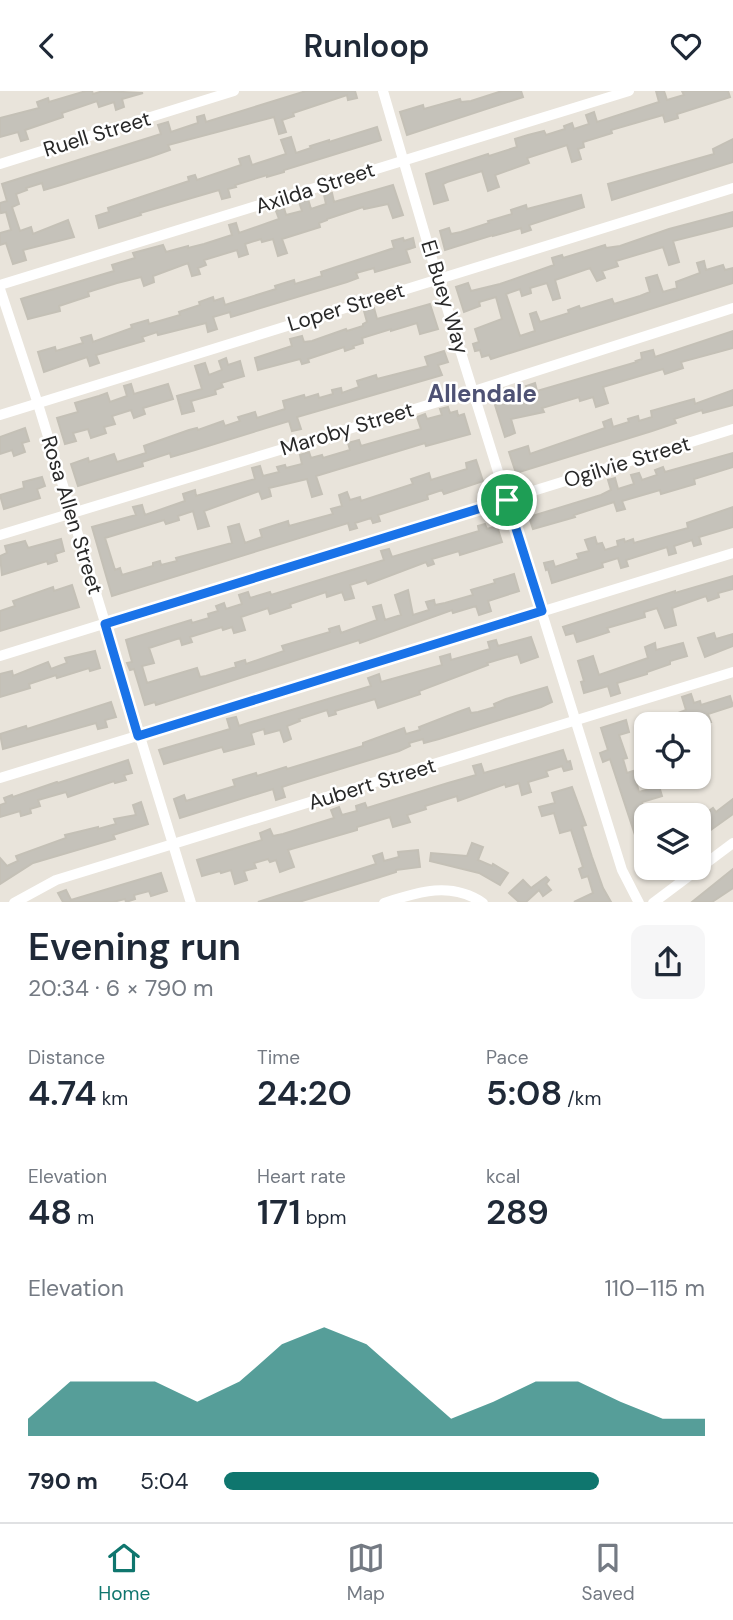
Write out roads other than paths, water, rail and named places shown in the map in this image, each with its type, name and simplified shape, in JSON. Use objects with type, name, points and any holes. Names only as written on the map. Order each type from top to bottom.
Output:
[{"type":"street","name":"Ruell Street","points":[[0,164],[234,91]]},
{"type":"street","name":"El Buey Way","points":[[383,91],[438,279],[622,870],[639,902]]},
{"type":"street","name":"Axilda Street","points":[[0,287],[629,91]]},
{"type":"street","name":"Loper Street","points":[[0,415],[733,188]]},
{"type":"street","name":"Rosa Allen Street","points":[[0,287],[191,902]]},
{"type":"street","name":"Maroby Street","points":[[0,535],[474,391],[733,308]]},
{"type":"street","name":"Ogilvie Street","points":[[0,656],[733,429]]},
{"type":"street","points":[[0,778],[733,553]]},
{"type":"street","name":"Aubert Street","points":[[14,902],[56,880],[174,846],[733,672]]},
{"type":"street","points":[[653,902],[733,843]]},
{"type":"street","points":[[384,902],[425,890],[444,889],[473,895],[484,902]]},
{"type":"district","name":"Allendale","points":[[482,393]]}]
